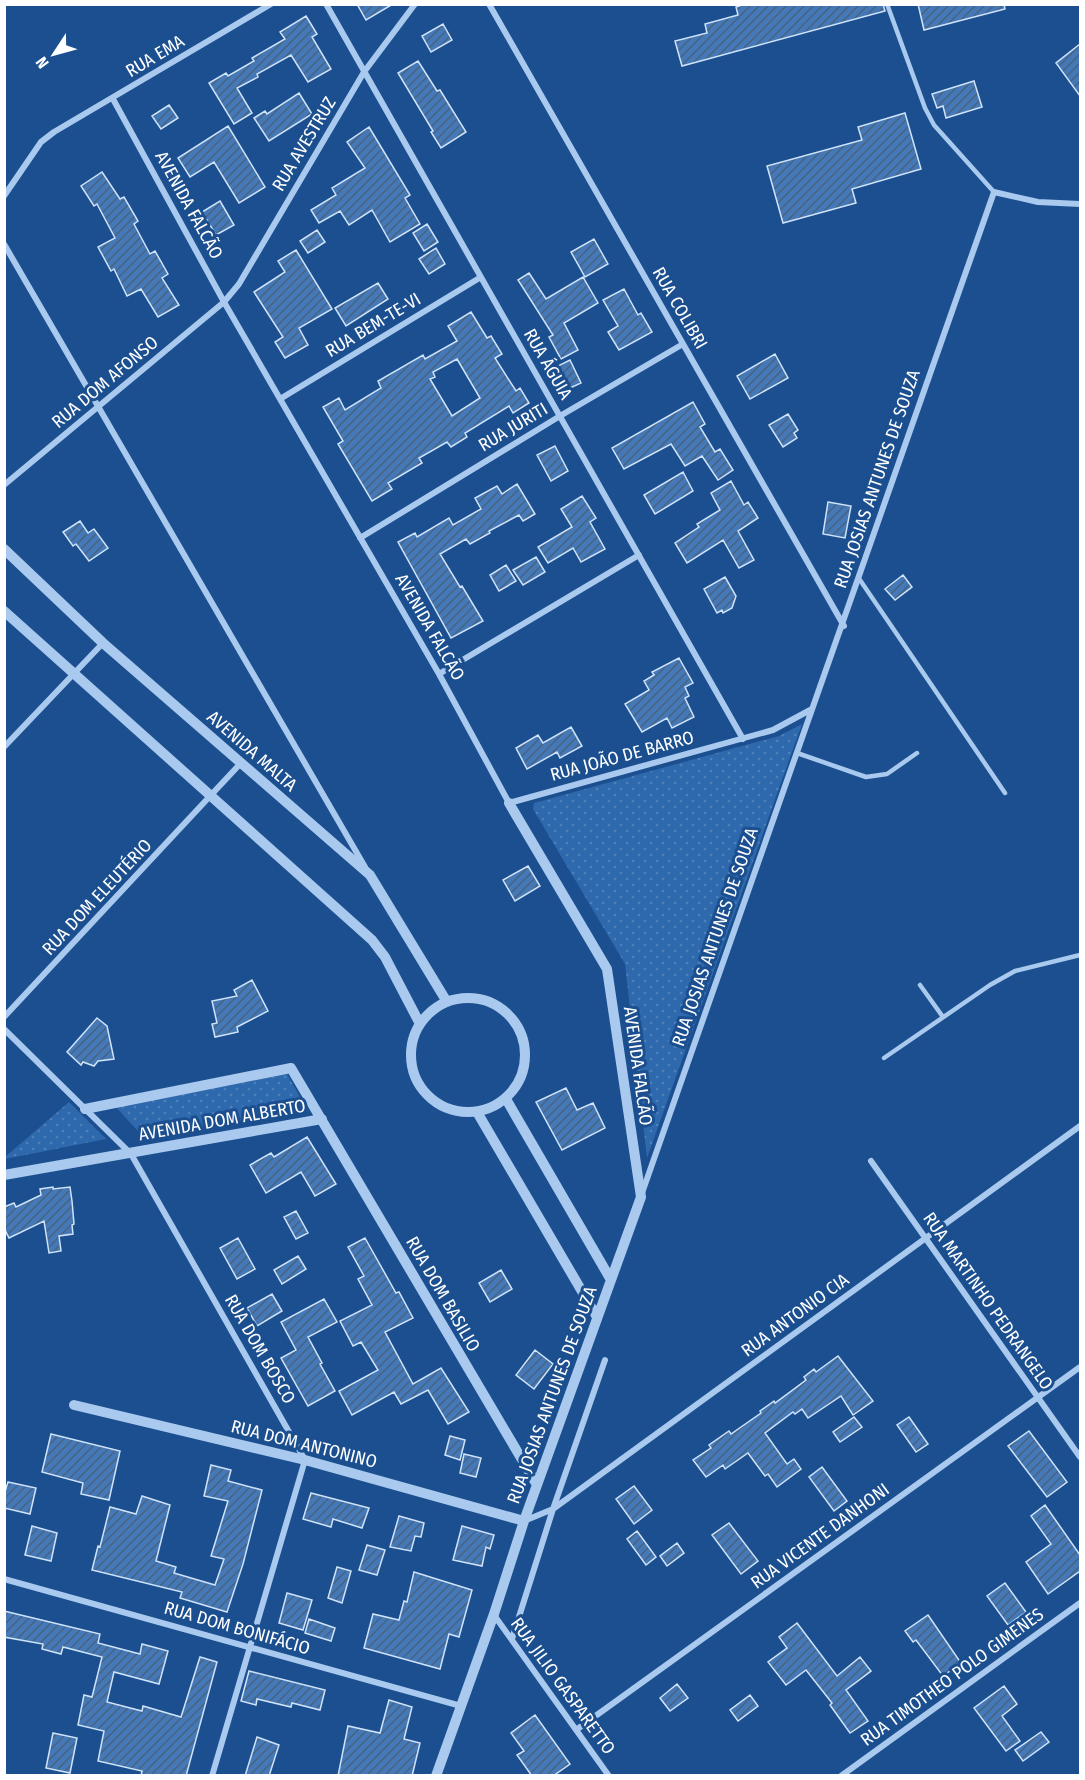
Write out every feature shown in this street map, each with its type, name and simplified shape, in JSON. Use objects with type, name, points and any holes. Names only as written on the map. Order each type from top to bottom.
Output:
[{"type":"street","name":"RUA EMA","points":[[4,196],[41,142],[54,132],[271,4]]},
{"type":"street","name":"RUA ÁGUIA","points":[[326,4],[743,739]]},
{"type":"street","name":"RUA AVESTRUZ","points":[[224,302],[239,284],[364,72],[415,4]]},
{"type":"street","name":"RUA COLIBRI","points":[[489,4],[844,626]]},
{"type":"street","name":"AVENIDA FALCÃO","points":[[113,99],[279,399],[439,674],[509,803],[607,969],[641,1197]]},
{"type":"street","points":[[994,192],[1038,202],[1080,204]]},
{"type":"street","name":"RUA JOSIAS ANTUNES DE SOUZA","points":[[436,1776],[494,1614],[524,1521],[844,626],[994,192]]},
{"type":"street","points":[[4,244],[370,875]]},
{"type":"street","name":"RUA BEM-TE-VI","points":[[279,399],[481,277]]},
{"type":"street","name":"RUA DOM AFONSO","points":[[4,484],[224,302]]},
{"type":"street","name":"RUA JURITI","points":[[360,538],[683,344]]},
{"type":"street","name":"AVENIDA MALTA","points":[[4,549],[103,644],[370,875],[447,1002]]},
{"type":"street","points":[[439,674],[639,555]]},
{"type":"street","points":[[4,611],[372,940],[386,957],[420,1024]]},
{"type":"street","points":[[4,747],[103,644]]},
{"type":"street","name":"RUA JOÃO DE BARRO","points":[[509,803],[773,730],[813,708]]},
{"type":"street","name":"RUA DOM ELEUTÉRIO","points":[[4,1017],[211,798],[240,764]]},
{"type":"street","points":[[459,999],[483,1000],[505,1012],[517,1026],[524,1043],[524,1068],[520,1079],[506,1099],[488,1109],[466,1112],[443,1106],[424,1091],[418,1081],[411,1058],[415,1035],[420,1024],[428,1015],[447,1002],[459,999]]},
{"type":"street","name":"RUA DOM BOSCO","points":[[4,1029],[131,1154],[305,1460]]},
{"type":"street","name":"AVENIDA DOM ALBERTO","points":[[4,1175],[322,1119],[291,1068],[85,1109]]},
{"type":"street","points":[[506,1099],[611,1280]]},
{"type":"street","points":[[477,1112],[597,1317]]},
{"type":"street","name":"RUA DOM BASILIO","points":[[322,1119],[537,1485]]},
{"type":"street","name":"RUA ANTONIO CIA","points":[[524,1521],[553,1509],[1080,1126]]},
{"type":"street","name":"RUA MARTINHO PEDRANGELO","points":[[871,1161],[1080,1457]]},
{"type":"street","points":[[512,1640],[553,1509],[605,1360]]},
{"type":"street","name":"RUA VICENTE DANHONI","points":[[576,1730],[1080,1367]]},
{"type":"street","name":"RUA DOM ANTONINO","points":[[74,1405],[305,1460],[524,1521]]},
{"type":"street","points":[[212,1776],[305,1460]]},
{"type":"street","name":"RUA DOM BONIFÁCIO","points":[[4,1579],[461,1706]]},
{"type":"street","name":"RUA TIMOTHEO POLO GIMENES","points":[[841,1776],[1080,1603]]},
{"type":"street","name":"RUA JILIO GASPARETTO","points":[[494,1614],[609,1776]]},
{"type":"lane","points":[[887,4],[925,108],[934,125],[994,192]]},
{"type":"lane","points":[[860,580],[1005,793]]},
{"type":"lane","points":[[797,753],[866,777],[887,774],[917,753]]},
{"type":"lane","points":[[884,1058],[990,985],[1015,971],[1080,955]]},
{"type":"lane","points":[[920,985],[943,1017]]},
{"type":"shaded area","points":[[802,724],[647,1158],[625,964],[533,809],[534,803],[779,736]]},
{"type":"shaded area","points":[[287,1074],[308,1111],[146,1140],[116,1107]]},
{"type":"shaded area","points":[[69,1102],[106,1139],[5,1159],[5,1157]]},
{"type":"building","points":[[357,4],[393,4],[366,20]]},
{"type":"building","points":[[745,4],[883,4],[885,11],[682,66],[675,41],[707,33],[705,24],[738,15],[736,7]]},
{"type":"building","points":[[918,4],[1004,4],[1005,9],[924,30]]},
{"type":"building","points":[[306,16],[317,34],[312,37],[331,69],[308,82],[291,55],[257,74],[258,77],[237,88],[252,113],[234,124],[209,83],[226,73],[228,76],[254,61],[252,58],[285,39],[280,32]]},
{"type":"building","points":[[443,24],[452,40],[431,52],[422,36]]},
{"type":"building","points":[[1080,44],[1080,96],[1056,63]]},
{"type":"building","points":[[418,61],[437,91],[440,90],[466,132],[441,148],[398,73]]},
{"type":"building","points":[[974,81],[982,107],[946,118],[943,106],[937,108],[932,94]]},
{"type":"building","points":[[299,93],[312,114],[269,141],[254,118],[265,111],[267,114]]},
{"type":"building","points":[[169,105],[178,118],[161,129],[152,116]]},
{"type":"building","points":[[905,113],[921,169],[852,189],[856,203],[783,223],[767,166],[862,140],[858,127]]},
{"type":"building","points":[[228,126],[265,187],[239,203],[214,162],[190,177],[178,158]]},
{"type":"building","points":[[369,127],[410,195],[405,198],[420,224],[390,242],[372,210],[349,225],[340,211],[319,223],[311,210],[336,195],[332,188],[365,168],[347,142]]},
{"type":"building","points":[[102,172],[120,199],[124,197],[138,221],[134,224],[150,254],[155,251],[168,274],[162,278],[179,305],[158,317],[141,289],[127,296],[114,269],[111,271],[98,247],[115,238],[97,204],[94,206],[81,186]]},
{"type":"building","points":[[220,201],[234,225],[216,235],[202,212]]},
{"type":"building","points":[[427,224],[438,242],[424,251],[413,233]]},
{"type":"building","points":[[317,230],[325,242],[308,253],[300,241]]},
{"type":"building","points":[[594,239],[608,264],[585,277],[571,252]]},
{"type":"building","points":[[436,248],[445,264],[429,274],[419,259]]},
{"type":"building","points":[[296,250],[332,309],[299,328],[308,345],[285,358],[275,342],[283,337],[254,292],[285,272],[278,261]]},
{"type":"building","points":[[529,273],[546,299],[583,277],[598,303],[564,323],[578,350],[561,359],[549,337],[553,335],[518,280]]},
{"type":"building","points":[[378,283],[388,299],[346,326],[335,308]]},
{"type":"building","points":[[624,289],[638,315],[641,313],[652,332],[619,350],[608,332],[618,326],[603,300]]},
{"type":"building","points":[[471,312],[487,338],[491,336],[502,354],[495,358],[516,391],[520,388],[529,403],[513,413],[509,406],[465,433],[467,437],[451,447],[447,442],[419,458],[422,463],[388,483],[392,489],[372,501],[338,444],[343,441],[323,407],[339,398],[345,410],[381,388],[378,381],[423,355],[425,359],[457,341],[448,326]],"holes":[[[457,359],[480,398],[452,416],[430,379],[435,377],[433,372]]]},
{"type":"building","points":[[775,354],[788,378],[750,399],[737,376]]},
{"type":"building","points":[[570,360],[581,383],[568,389],[556,367]]},
{"type":"building","points":[[693,402],[705,424],[700,427],[715,452],[720,449],[733,470],[718,480],[702,456],[685,466],[671,444],[624,469],[612,448]]},
{"type":"building","points":[[788,414],[798,430],[794,433],[797,438],[783,447],[769,425]]},
{"type":"building","points":[[555,446],[568,471],[551,481],[537,455]]},
{"type":"building","points":[[683,472],[693,491],[655,514],[644,495]]},
{"type":"building","points":[[731,481],[744,505],[748,502],[758,518],[738,531],[754,560],[739,568],[723,540],[687,563],[675,543],[699,527],[697,524],[720,510],[711,493]]},
{"type":"building","points":[[517,484],[535,514],[523,521],[519,515],[470,544],[466,539],[440,554],[483,621],[451,638],[398,542],[415,533],[417,537],[449,518],[453,525],[481,509],[475,498],[497,486],[502,494]]},
{"type":"building","points":[[582,496],[596,518],[590,522],[605,549],[581,562],[573,548],[548,563],[538,547],[572,527],[561,509]]},
{"type":"building","points":[[828,502],[851,506],[845,538],[823,534]]},
{"type":"building","points":[[80,521],[88,533],[94,529],[108,548],[89,561],[76,544],[73,546],[63,532]]},
{"type":"building","points":[[536,557],[545,572],[523,585],[513,570]]},
{"type":"building","points":[[506,565],[516,581],[499,591],[490,575]]},
{"type":"building","points":[[903,575],[912,587],[895,600],[885,589]]},
{"type":"building","points":[[725,577],[736,596],[732,608],[723,613],[722,610],[717,613],[704,589]]},
{"type":"building","points":[[679,658],[693,683],[685,687],[689,696],[685,698],[694,717],[672,728],[667,718],[642,732],[625,704],[649,690],[644,681],[654,675],[652,672]]},
{"type":"building","points":[[571,727],[582,746],[560,758],[557,752],[527,769],[516,748],[538,735],[543,743]]},
{"type":"building","points":[[528,866],[540,886],[515,901],[503,880]]},
{"type":"building","points":[[252,980],[268,1011],[237,1027],[238,1032],[215,1037],[212,1024],[217,1023],[212,1001],[237,996],[234,990]]},
{"type":"building","points":[[97,1018],[107,1026],[114,1059],[98,1061],[94,1066],[83,1062],[81,1065],[67,1052]]},
{"type":"building","points":[[566,1088],[577,1110],[593,1103],[605,1128],[562,1150],[536,1102]]},
{"type":"building","points":[[307,1137],[336,1184],[315,1196],[301,1172],[266,1193],[250,1165],[271,1153],[274,1157]]},
{"type":"building","points":[[53,1187],[53,1189],[70,1187],[72,1201],[73,1234],[59,1236],[61,1251],[49,1253],[44,1221],[9,1238],[4,1228],[4,1207],[14,1203],[16,1207],[41,1195],[40,1189]]},
{"type":"building","points":[[296,1211],[308,1233],[296,1239],[284,1217]]},
{"type":"building","points":[[238,1238],[255,1269],[237,1279],[220,1248]]},
{"type":"building","points":[[365,1238],[413,1318],[385,1332],[413,1384],[441,1368],[469,1412],[448,1424],[428,1390],[401,1404],[394,1392],[352,1415],[339,1391],[378,1370],[361,1342],[353,1346],[340,1321],[372,1305],[358,1279],[364,1276],[348,1247]]},
{"type":"building","points":[[298,1256],[306,1269],[282,1284],[274,1270]]},
{"type":"building","points":[[501,1270],[512,1289],[490,1302],[479,1283]]},
{"type":"building","points":[[272,1294],[282,1311],[257,1326],[247,1308]]},
{"type":"building","points":[[324,1299],[337,1322],[308,1337],[335,1391],[308,1406],[281,1358],[296,1350],[281,1322]]},
{"type":"building","points":[[535,1350],[553,1364],[534,1389],[516,1375]]},
{"type":"building","points":[[838,1356],[873,1401],[853,1415],[841,1396],[808,1418],[802,1409],[795,1414],[793,1412],[765,1433],[787,1464],[794,1459],[801,1469],[777,1487],[768,1474],[765,1476],[748,1453],[725,1469],[723,1465],[706,1477],[693,1460],[711,1448],[709,1445],[729,1431],[731,1434],[806,1380],[804,1377],[814,1369],[816,1372]]},
{"type":"building","points":[[854,1417],[862,1427],[840,1442],[833,1432]]},
{"type":"building","points":[[909,1417],[928,1444],[916,1452],[897,1425]]},
{"type":"building","points":[[1029,1431],[1067,1482],[1047,1497],[1008,1446]]},
{"type":"building","points":[[51,1434],[120,1451],[109,1500],[81,1494],[83,1483],[42,1472]]},
{"type":"building","points":[[450,1436],[465,1440],[460,1460],[445,1455]]},
{"type":"building","points":[[464,1454],[481,1458],[476,1477],[460,1473]]},
{"type":"building","points":[[211,1465],[231,1470],[228,1481],[262,1490],[243,1564],[227,1612],[180,1598],[182,1592],[92,1570],[110,1507],[136,1514],[142,1496],[170,1505],[156,1561],[176,1567],[174,1573],[215,1585],[224,1559],[211,1556],[228,1501],[204,1496]]},
{"type":"building","points":[[822,1467],[847,1501],[834,1511],[809,1477]]},
{"type":"building","points":[[8,1482],[36,1488],[30,1514],[4,1508],[4,1495]]},
{"type":"building","points":[[634,1486],[652,1510],[634,1524],[616,1499]]},
{"type":"building","points":[[311,1493],[369,1508],[362,1528],[333,1519],[331,1527],[303,1519]]},
{"type":"building","points":[[1045,1505],[1080,1555],[1080,1571],[1048,1594],[1026,1562],[1051,1544],[1031,1516]]},
{"type":"building","points":[[399,1516],[424,1523],[421,1537],[415,1536],[411,1551],[390,1547]]},
{"type":"building","points":[[729,1523],[758,1561],[741,1574],[712,1535]]},
{"type":"building","points":[[32,1526],[57,1533],[51,1561],[25,1555]]},
{"type":"building","points":[[462,1526],[494,1535],[490,1549],[486,1547],[482,1566],[453,1560]]},
{"type":"building","points":[[637,1531],[656,1557],[646,1565],[627,1539]]},
{"type":"building","points":[[677,1543],[684,1553],[667,1566],[660,1556]]},
{"type":"building","points":[[367,1545],[385,1550],[377,1575],[359,1570]]},
{"type":"building","points":[[337,1567],[351,1571],[342,1603],[328,1598]]},
{"type":"building","points":[[414,1572],[472,1590],[459,1637],[449,1634],[440,1669],[364,1648],[373,1614],[399,1620],[404,1601],[407,1602]]},
{"type":"building","points":[[1005,1583],[1026,1612],[1008,1625],[987,1596]]},
{"type":"building","points":[[287,1593],[312,1600],[303,1630],[279,1623]]},
{"type":"building","points":[[4,1611],[100,1634],[98,1643],[140,1654],[142,1644],[168,1651],[159,1684],[114,1672],[107,1702],[142,1711],[143,1706],[181,1717],[200,1657],[217,1662],[186,1776],[141,1776],[142,1771],[98,1761],[104,1731],[78,1725],[84,1695],[92,1697],[102,1657],[63,1647],[61,1654],[42,1649],[43,1644],[4,1637]]},
{"type":"building","points":[[928,1615],[961,1663],[943,1676],[916,1640],[913,1642],[905,1631]]},
{"type":"building","points":[[309,1619],[335,1628],[331,1641],[305,1633]]},
{"type":"building","points":[[797,1623],[837,1676],[860,1657],[871,1671],[846,1690],[868,1721],[850,1733],[830,1705],[832,1703],[806,1670],[786,1685],[768,1662],[787,1648],[779,1637]]},
{"type":"building","points":[[249,1671],[325,1690],[320,1710],[292,1703],[291,1707],[257,1699],[256,1705],[241,1701]]},
{"type":"building","points":[[677,1684],[688,1698],[670,1711],[660,1698]]},
{"type":"building","points":[[1004,1686],[1017,1704],[1002,1716],[1020,1741],[1006,1751],[974,1708]]},
{"type":"building","points":[[750,1695],[758,1706],[738,1721],[730,1710]]},
{"type":"building","points":[[389,1700],[412,1707],[404,1739],[420,1743],[412,1776],[338,1776],[348,1726],[380,1733]]},
{"type":"building","points":[[535,1715],[570,1764],[553,1776],[532,1776],[517,1755],[524,1751],[511,1733]]},
{"type":"building","points":[[1041,1732],[1049,1742],[1023,1761],[1015,1750]]},
{"type":"building","points":[[53,1733],[77,1738],[70,1773],[46,1768]]},
{"type":"building","points":[[257,1737],[279,1745],[269,1776],[245,1776]]}]
